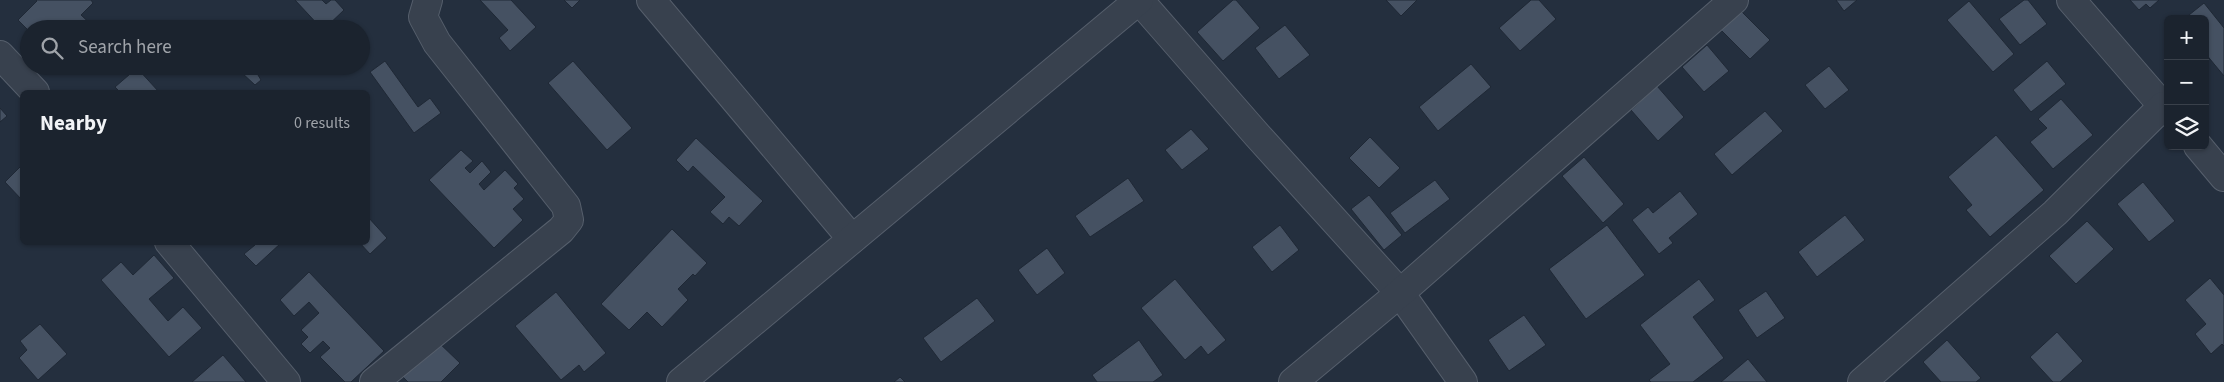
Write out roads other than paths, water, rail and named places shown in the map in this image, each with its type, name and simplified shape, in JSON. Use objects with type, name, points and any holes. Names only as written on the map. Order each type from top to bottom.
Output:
[{"type":"street","points":[[374,382],[561,230],[569,220],[566,206],[437,44],[423,16],[428,0]]},
{"type":"street","points":[[651,0],[852,240]]},
{"type":"street","points":[[682,382],[1139,0],[1257,136],[1400,293],[1463,382]]},
{"type":"street","points":[[1293,382],[1400,293],[1734,0]]},
{"type":"street","points":[[2071,0],[2164,108]]},
{"type":"street","points":[[0,56],[33,90]]},
{"type":"street","points":[[1862,382],[2055,213],[2164,110]]},
{"type":"street","points":[[2201,150],[2224,177]]},
{"type":"street","points":[[172,245],[286,382]]}]
